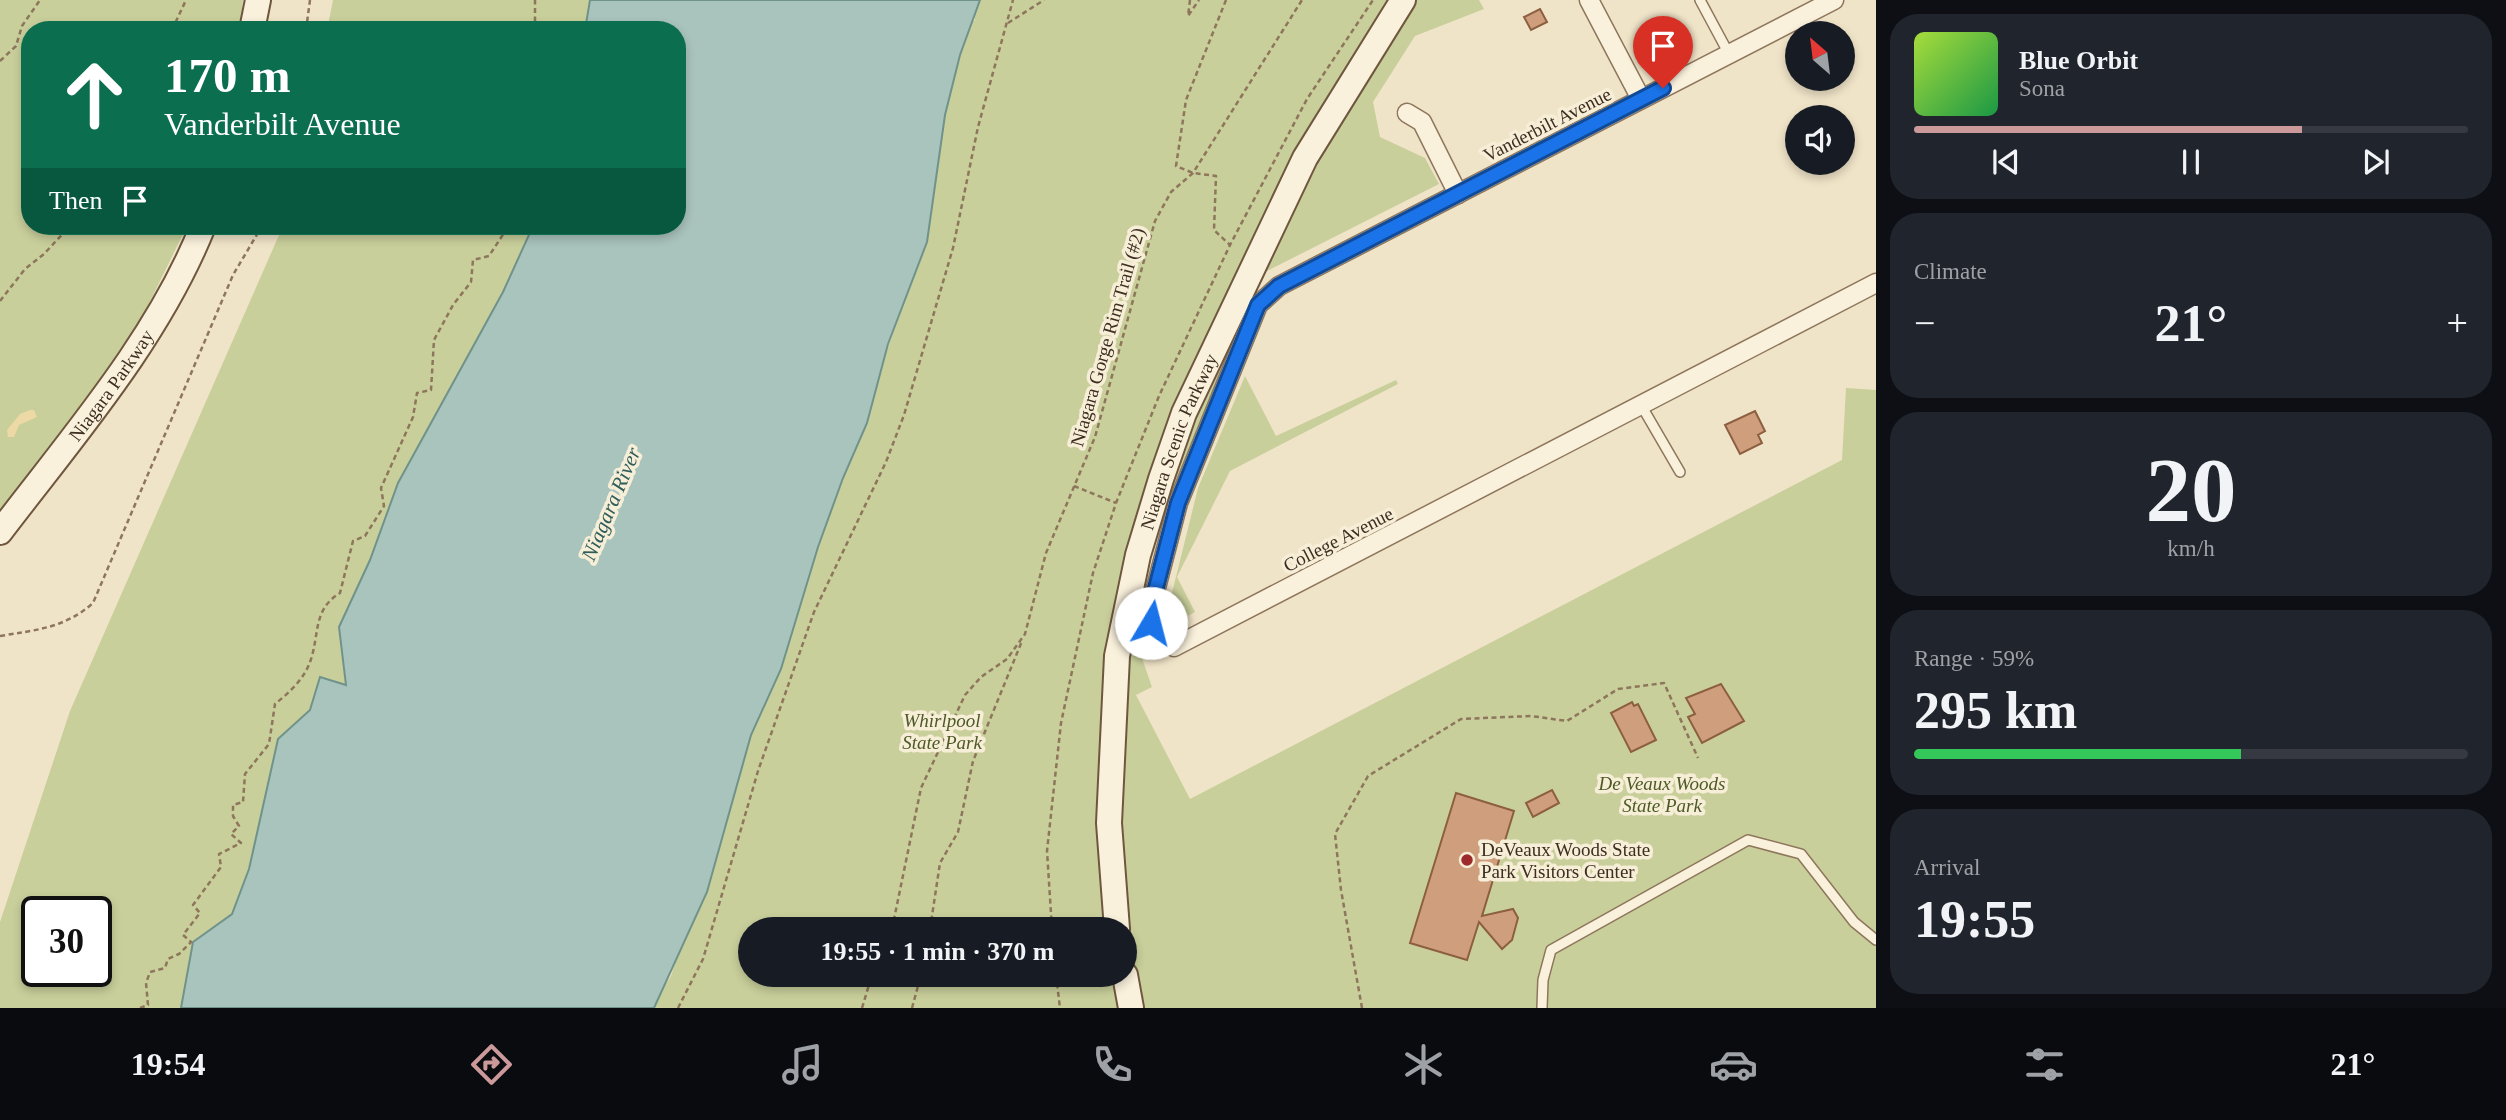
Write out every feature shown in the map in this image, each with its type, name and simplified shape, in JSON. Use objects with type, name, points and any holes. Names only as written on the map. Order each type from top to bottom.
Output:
[{"type":"main road","points":[[254,21],[258,0]]},
{"type":"main road","name":"Niagara Scenic Parkway","points":[[1116,917],[1109,811],[1117,656],[1138,555],[1161,479],[1184,413],[1305,159],[1403,0]]},
{"type":"main road","name":"Niagara Parkway","points":[[0,533],[106,392],[163,306],[198,235]]},
{"type":"main road","points":[[1127,987],[1131,1008]]},
{"type":"street","points":[[1589,0],[1641,99]]},
{"type":"street","name":"Vanderbilt Avenue","points":[[1279,286],[1729,54],[1813,5],[1834,0]]},
{"type":"street","points":[[1407,113],[1422,122],[1458,194]]},
{"type":"street","name":"College Avenue","points":[[1279,286],[1258,305],[1178,503],[1151,607],[1151,623],[1163,641],[1174,647],[1876,283]]},
{"type":"lane","points":[[1700,0],[1729,54]]},
{"type":"lane","points":[[1641,405],[1680,472]]},
{"type":"lane","points":[[1542,1008],[1544,981],[1552,950],[1748,841],[1801,854],[1854,922],[1876,940]]},
{"type":"path","points":[[25,21],[40,0]]},
{"type":"path","points":[[176,21],[186,0]]},
{"type":"path","points":[[307,21],[310,0]]},
{"type":"path","points":[[535,0],[535,21]]},
{"type":"path","points":[[678,1008],[703,959],[758,771],[814,612],[886,462],[904,415],[953,248],[978,127],[1013,0]]},
{"type":"path","points":[[1006,24],[1044,0]]},
{"type":"path","points":[[1190,0],[1188,16],[1199,0]]},
{"type":"path","points":[[1226,0],[1186,100],[1176,166],[1193,173],[1216,176],[1214,230],[1230,245]]},
{"type":"path","name":"Niagara Gorge Rim Trail (#2)","points":[[894,917],[920,788],[965,695],[981,677],[1007,659],[1025,634],[1046,553],[1095,437],[1155,221],[1171,192],[1193,173],[1302,0]]},
{"type":"path","points":[[0,61],[16,46],[21,29]]},
{"type":"path","points":[[0,301],[25,269],[62,235]]},
{"type":"path","points":[[0,636],[57,625],[76,618],[93,603],[216,313],[233,275],[257,235]]},
{"type":"path","points":[[139,1008],[148,1004],[146,983],[150,972],[164,968],[168,959],[179,954],[191,942],[183,935],[200,913],[193,905],[221,867],[219,854],[241,843],[231,834],[239,826],[233,816],[233,805],[243,802],[245,774],[269,744],[275,704],[295,688],[301,673],[310,663],[317,621],[330,599],[340,593],[353,541],[365,536],[384,506],[381,488],[413,417],[417,393],[431,390],[434,340],[453,305],[471,282],[473,260],[489,256],[503,235]]},
{"type":"path","points":[[1074,486],[1116,503]]},
{"type":"path","points":[[932,917],[940,863],[958,832],[973,761],[1025,634]]},
{"type":"path","points":[[1362,1008],[1341,890],[1335,834],[1368,776],[1461,719],[1531,716],[1567,721],[1618,689],[1664,683],[1698,758]]},
{"type":"path","points":[[862,1008],[868,987]]},
{"type":"path","points":[[912,1008],[918,987]]},
{"type":"path","points":[[1057,987],[1060,1008]]},
{"type":"green space","points":[[0,0],[243,0],[241,21],[21,21],[21,235],[183,235],[133,336],[0,512]]},
{"type":"green space","points":[[333,0],[590,0],[586,21],[329,21]]},
{"type":"green space","name":"Whirlpool State Park","points":[[967,0],[1479,0],[1484,9],[1415,36],[1373,102],[1380,137],[1425,158],[1439,184],[1261,274],[1160,520],[1133,632],[1152,687],[1136,695],[1190,799],[1842,460],[1846,388],[1876,390],[1876,1008],[650,1008],[671,976],[710,855],[714,784],[867,409],[920,254],[936,47],[975,20]]},
{"type":"green space","points":[[279,235],[529,235],[503,292],[398,483],[370,560],[339,627],[346,686],[320,677],[310,710],[278,739],[249,869],[232,914],[193,942],[181,1008],[0,1008],[0,922],[70,711]]},
{"type":"green space","points":[[1245,376],[1276,436],[1396,380],[1398,384],[1230,471],[1177,577],[1195,612],[1176,622],[1167,613],[1198,488]]},
{"type":"sand","points":[[34,410],[37,417],[19,425],[14,437],[8,437],[7,430],[20,414]]},
{"type":"water","name":"Niagara River","points":[[590,0],[980,0],[960,55],[945,115],[927,242],[888,344],[867,423],[843,478],[818,547],[781,669],[751,735],[707,892],[654,1008],[181,1008],[193,942],[232,914],[249,869],[278,739],[310,710],[320,677],[346,685],[339,627],[370,560],[398,483],[503,292],[529,235],[686,235],[686,21],[586,21]]},
{"type":"building","points":[[1540,9],[1547,22],[1531,30],[1524,17]]},
{"type":"building","points":[[1755,411],[1765,431],[1758,435],[1762,443],[1740,454],[1725,425]]},
{"type":"building","points":[[1721,684],[1744,721],[1702,743],[1688,717],[1695,714],[1686,698]]},
{"type":"building","points":[[1632,702],[1634,706],[1638,704],[1656,740],[1631,752],[1611,713]]},
{"type":"building","points":[[1552,790],[1559,803],[1533,817],[1526,803]]},
{"type":"building","name":"DeVeaux Woods State Park Visitors Center","points":[[1456,793],[1514,811],[1482,916],[1513,909],[1518,918],[1512,940],[1502,949],[1479,922],[1467,960],[1410,943]]},
{"type":"place","name":"DeVeaux Woods State Park Visitors Center","points":[[1467,860]]},
{"type":"route","points":[[1151,623],[1151,607],[1178,503],[1258,305],[1279,286],[1663,88]]},
{"type":"park label","name":"De Veaux Woods State Park","points":[[1662,794]]}]
